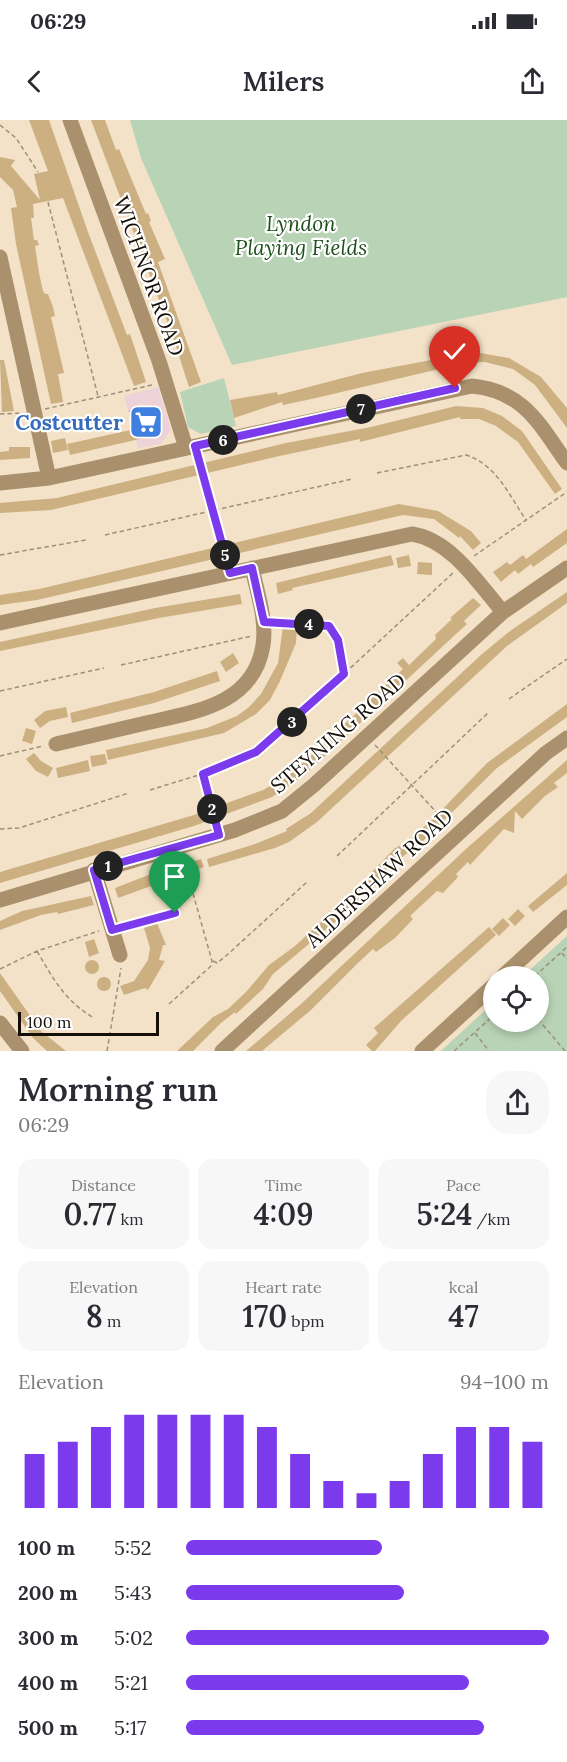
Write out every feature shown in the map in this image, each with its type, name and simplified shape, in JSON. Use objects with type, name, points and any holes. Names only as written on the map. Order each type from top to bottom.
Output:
[{"type":"street","name":"WICHNOR ROAD","points":[[70,120],[165,382],[191,447]]},
{"type":"street","points":[[0,257],[49,478]]},
{"type":"street","points":[[0,483],[49,478],[472,386],[489,388],[509,395],[523,405],[567,463]]},
{"type":"street","points":[[0,623],[412,534],[436,541],[462,565],[504,612]]},
{"type":"street","points":[[56,744],[181,716],[222,703],[240,690],[254,672],[260,658],[263,628],[252,568]]},
{"type":"street","name":"STEYNING ROAD","points":[[0,900],[94,870],[219,835],[282,811],[368,737],[504,612],[567,568]]},
{"type":"street","name":"ALDERSHAW ROAD","points":[[222,1051],[546,753],[567,738]]},
{"type":"street","points":[[94,870],[120,955]]},
{"type":"street","points":[[513,966],[567,917]]},
{"type":"street","points":[[422,1051],[483,995]]},
{"type":"street","points":[[0,1023],[22,1051]]},
{"type":"path","points":[[0,125],[16,138],[38,172]]},
{"type":"path","points":[[48,202],[98,396]]},
{"type":"path","points":[[0,414],[34,412],[165,382]]},
{"type":"path","points":[[191,447],[213,510],[230,573]]},
{"type":"path","points":[[377,473],[466,455],[476,458],[486,463],[526,520]]},
{"type":"path","points":[[105,535],[352,479]]},
{"type":"path","points":[[150,790],[203,774],[256,752],[462,565],[567,492]]},
{"type":"path","points":[[0,555],[86,540]]},
{"type":"path","points":[[121,665],[263,628],[329,626],[338,640],[344,674]]},
{"type":"path","points":[[508,699],[567,659]]},
{"type":"path","points":[[0,691],[104,668]]},
{"type":"path","points":[[337,856],[489,712]]},
{"type":"path","points":[[368,737],[457,835]]},
{"type":"path","points":[[0,756],[56,744]]},
{"type":"path","points":[[203,774],[219,835]]},
{"type":"path","points":[[0,830],[19,828],[129,793]]},
{"type":"path","points":[[169,1004],[211,966],[212,961],[180,846]]},
{"type":"path","points":[[212,961],[217,963],[227,956],[308,882]]},
{"type":"path","points":[[0,969],[37,951],[112,928],[175,913]]},
{"type":"path","points":[[546,966],[567,947]]},
{"type":"path","points":[[37,951],[58,987],[73,1004],[94,1018]]},
{"type":"path","points":[[561,952],[567,959]]},
{"type":"path","points":[[107,1051],[121,969],[120,955]]},
{"type":"path","points":[[454,1051],[483,1025]]},
{"type":"path","points":[[549,1032],[565,1051]]},
{"type":"path","points":[[474,1033],[489,1051]]},
{"type":"shaded area","points":[[158,387],[171,430],[161,444],[138,448],[124,396]]},
{"type":"green space","name":"Lyndon Playing Fields","points":[[130,120],[567,120],[567,297],[232,365],[141,158]]},
{"type":"green space","points":[[224,378],[236,426],[201,434],[188,427],[180,392]]},
{"type":"green space","points":[[567,936],[567,1051],[441,1051],[483,1012],[483,1032],[549,1032],[549,966],[534,966]]},
{"type":"building","points":[[29,120],[49,120],[88,232],[127,335],[130,334],[146,382],[134,386],[63,198],[33,204],[34,218],[31,218],[34,240],[37,240],[39,245],[35,246],[39,273],[43,291],[48,294],[53,307],[55,316],[51,317],[64,373],[58,374],[63,402],[51,404],[16,244],[11,208],[17,207],[13,190],[0,177],[0,157],[15,160],[11,166],[40,200],[34,174],[48,171]]},
{"type":"building","points":[[91,120],[105,120],[116,150],[119,149],[146,214],[148,213],[151,221],[149,222],[165,259],[158,262],[201,382],[189,387],[173,337]]},
{"type":"building","points":[[474,352],[509,358],[541,377],[567,408],[567,428],[535,385],[513,369],[485,362],[469,362],[283,405],[282,402],[234,418],[230,400],[277,392],[278,395],[362,373]]},
{"type":"building","points":[[0,360],[4,360],[14,411],[2,412]]},
{"type":"building","points":[[456,406],[483,408],[502,416],[522,431],[562,489],[555,494],[518,442],[496,426],[479,419],[460,419],[460,417],[360,442],[360,439],[275,457],[51,510],[0,513],[0,503],[57,498],[286,443],[371,427]]},
{"type":"building","points":[[137,408],[139,414],[157,411],[162,429],[157,435],[70,455],[67,444],[135,429],[129,410]]},
{"type":"building","points":[[65,438],[68,450],[53,453],[51,441]]},
{"type":"building","points":[[9,447],[30,447],[30,458],[0,460],[0,452],[9,451]]},
{"type":"building","points":[[399,504],[438,511],[471,531],[481,543],[473,550],[460,536],[459,538],[434,519],[403,515],[37,600],[0,605],[0,595],[39,589]]},
{"type":"building","points":[[567,529],[567,543],[533,567],[531,564],[518,574],[515,570],[501,582],[493,572],[507,562],[510,565],[523,555],[526,559]]},
{"type":"building","points":[[391,555],[394,565],[292,588],[293,590],[278,594],[276,583]]},
{"type":"building","points":[[409,555],[411,566],[398,568],[396,558]]},
{"type":"building","points":[[418,562],[432,563],[432,575],[417,574]]},
{"type":"building","points":[[567,592],[567,603],[507,646],[317,822],[289,842],[275,848],[209,867],[207,859],[287,831],[286,829],[311,813],[482,654],[510,631]]},
{"type":"building","points":[[240,594],[242,604],[159,618],[0,651],[0,642],[155,608]]},
{"type":"building","points":[[473,598],[481,605],[464,621],[467,624],[302,777],[272,797],[194,826],[0,883],[0,872],[194,815],[263,790],[293,772],[403,669],[397,663],[403,658],[409,665],[436,639],[435,635],[452,619],[450,618]]},
{"type":"building","points":[[283,626],[297,628],[296,643],[270,700],[256,714],[224,733],[108,760],[106,750],[207,728],[237,716],[249,707],[261,694],[278,663]]},
{"type":"building","points":[[233,653],[239,663],[226,672],[220,662]]},
{"type":"building","points":[[217,671],[220,681],[154,703],[72,723],[70,713],[154,692]]},
{"type":"building","points":[[567,704],[567,717],[497,768],[423,841],[388,868],[378,883],[273,974],[263,989],[236,1014],[235,1012],[221,1023],[193,1051],[177,1051],[213,1017],[228,1009],[269,965],[295,946],[373,874],[372,872],[394,849],[409,840],[435,817],[487,763]]},
{"type":"building","points":[[66,707],[68,717],[50,721],[40,728],[34,720],[45,711]]},
{"type":"building","points":[[26,728],[36,731],[32,744],[22,741]]},
{"type":"building","points":[[34,753],[41,761],[53,768],[48,777],[36,771],[26,759]]},
{"type":"building","points":[[105,754],[107,764],[92,767],[90,756]]},
{"type":"building","points":[[88,760],[90,771],[58,778],[56,768]]},
{"type":"building","points":[[567,760],[567,773],[554,783],[558,787],[545,796],[522,819],[515,811],[514,833],[504,829],[470,865],[468,862],[456,874],[458,877],[443,893],[437,891],[410,916],[413,919],[395,938],[376,952],[373,949],[311,1010],[262,1051],[246,1051],[301,1004],[467,848]]},
{"type":"building","points":[[201,859],[204,867],[118,898],[115,888],[164,869]]},
{"type":"building","points":[[567,873],[567,885],[533,912],[528,906]]},
{"type":"building","points":[[91,896],[94,905],[58,914],[57,912],[41,915],[0,930],[0,921],[22,911]]},
{"type":"building","points":[[518,909],[525,916],[515,926],[508,919]]},
{"type":"building","points":[[503,918],[510,925],[499,936],[492,929]]},
{"type":"building","points":[[157,923],[166,945],[163,945],[159,960],[165,961],[148,990],[145,988],[124,995],[120,986],[134,981],[148,960],[150,948],[144,928]]},
{"type":"building","points":[[489,927],[496,935],[401,1021],[375,1051],[372,1051],[366,1045],[378,1033],[374,1028]]},
{"type":"building","points":[[94,939],[99,953],[89,957],[85,942]]},
{"type":"building","points":[[92,960],[97,962],[99,967],[97,972],[92,974],[87,972],[85,967],[87,962]]},
{"type":"building","points":[[0,973],[41,1031],[66,1051],[47,1051],[33,1038],[0,991]]},
{"type":"building","points":[[101,977],[107,977],[111,984],[107,991],[101,991],[97,987],[97,981]]},
{"type":"place","name":"Costcutter","points":[[146,422]]},
{"type":"route","points":[[175,913],[112,930],[94,870],[219,835],[203,774],[256,752],[344,674],[338,640],[329,626],[264,622],[252,568],[230,573],[195,446],[455,388]]}]
